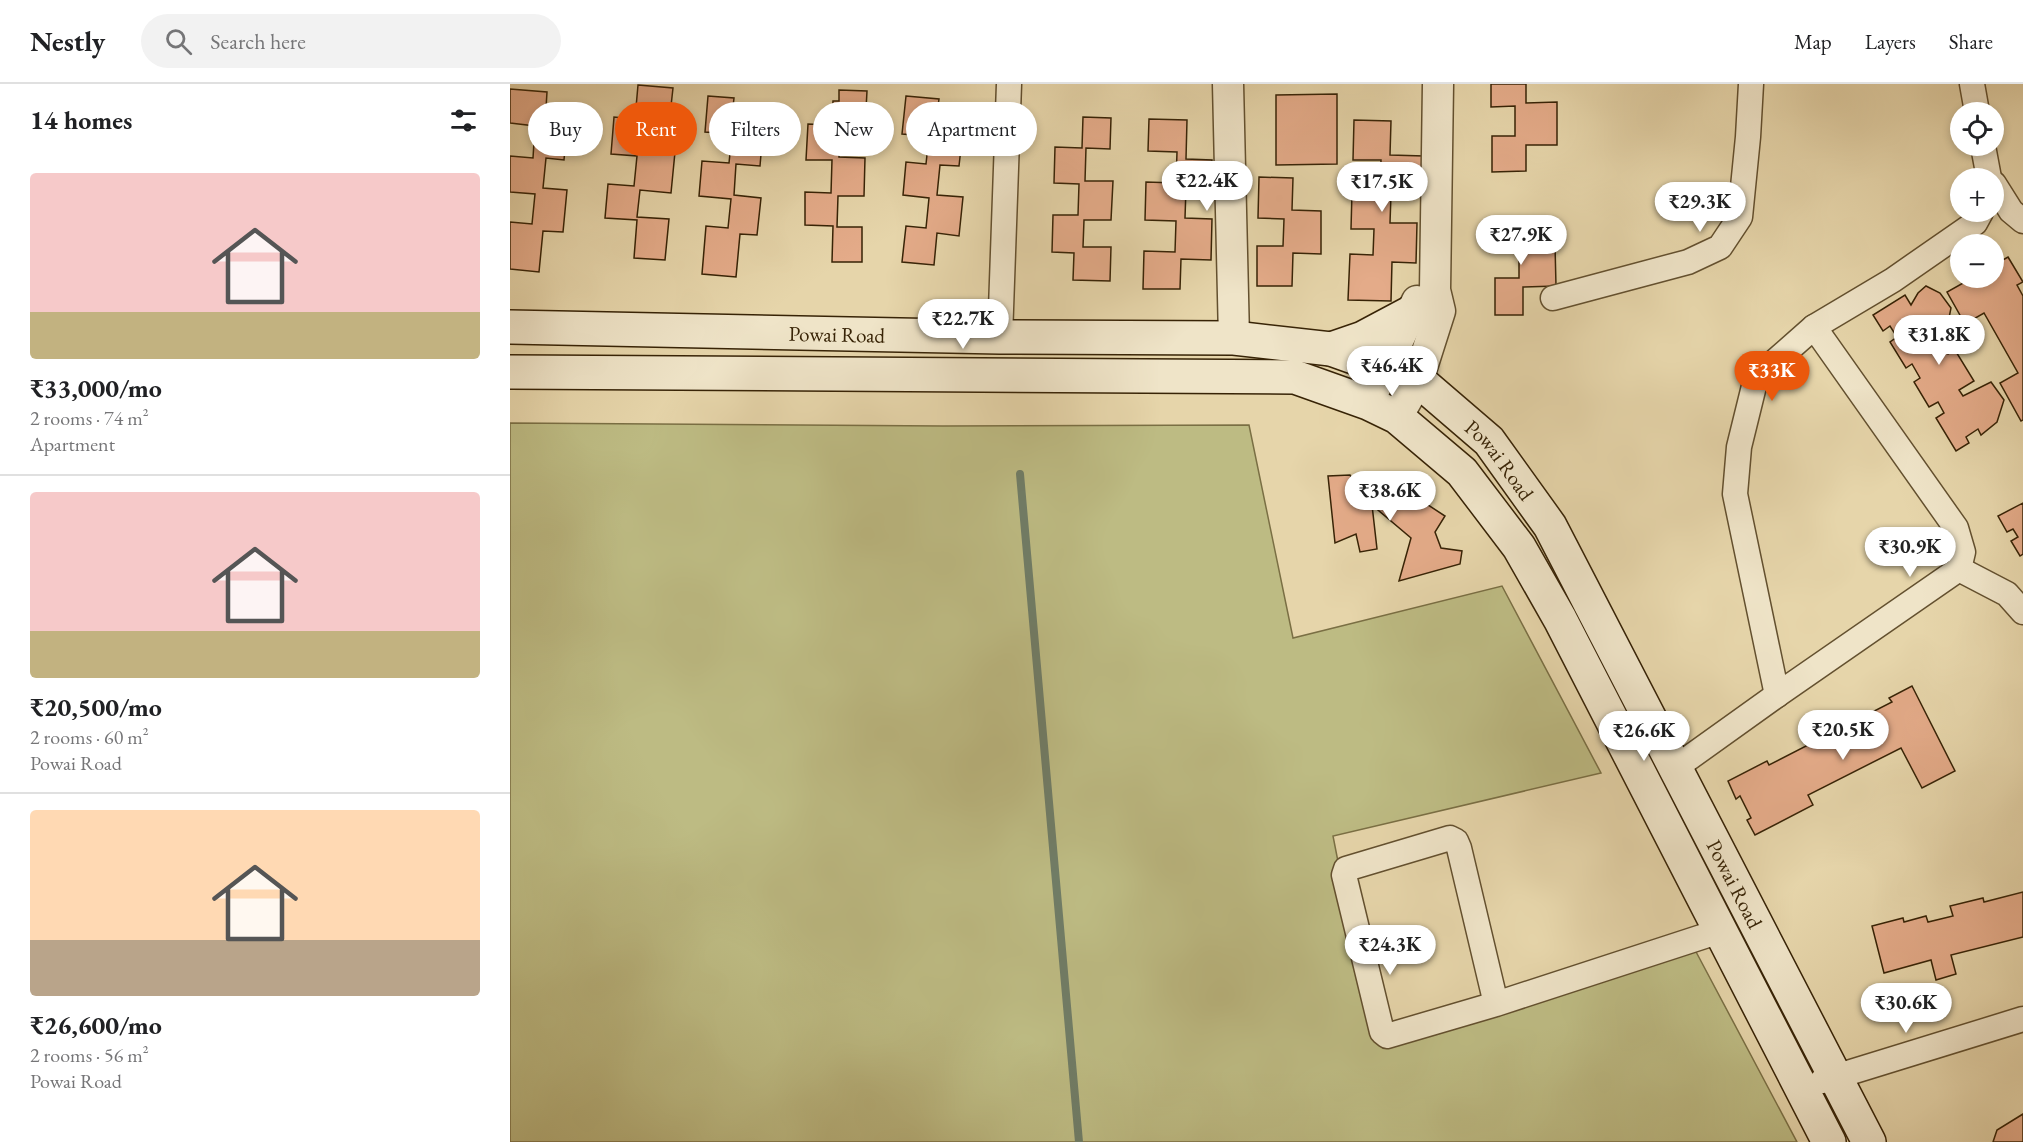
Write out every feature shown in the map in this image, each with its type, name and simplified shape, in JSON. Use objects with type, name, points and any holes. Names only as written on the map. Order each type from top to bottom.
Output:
[{"type":"main road","points":[[1331,349],[1363,338],[1410,313]]},
{"type":"main road","name":"Powai Road","points":[[510,327],[1000,337],[1234,338],[1331,349],[1418,380],[1489,441],[1550,526],[1869,1142]]},
{"type":"main road","name":"Powai Road","points":[[510,372],[1295,377],[1368,402],[1397,417],[1462,472],[1519,548],[1560,619],[1829,1142]]},
{"type":"street","points":[[1000,337],[1009,84]]},
{"type":"street","points":[[1228,84],[1234,338]]},
{"type":"street","points":[[1397,417],[1418,380],[1440,311],[1435,290],[1438,84]]},
{"type":"street","points":[[1552,298],[1688,262],[1720,247],[1740,217],[1751,84]]},
{"type":"street","points":[[1972,84],[1975,102]]},
{"type":"street","points":[[2004,200],[2011,211],[2023,221]]},
{"type":"street","points":[[1777,695],[1735,494],[1739,447],[1756,378],[1814,327],[1893,280],[1976,222]]},
{"type":"street","points":[[1368,402],[1416,302],[1435,290]]},
{"type":"street","points":[[1676,768],[1959,569],[1963,552],[1956,528],[1814,327]]},
{"type":"street","points":[[1959,569],[2007,594],[2023,612]]},
{"type":"street","points":[[1496,1004],[1456,841],[1450,838],[1346,869],[1344,875],[1382,1032],[1387,1036],[1496,1004],[1720,931]]},
{"type":"street","points":[[1800,1087],[2023,1019]]},
{"type":"shaded area","points":[[510,423],[943,426],[1249,425],[1293,638],[1502,586],[1601,773],[1333,836],[1371,1030],[1694,948],[1797,1142],[510,1142]]},
{"type":"building","points":[[1491,84],[1526,84],[1526,103],[1557,102],[1557,145],[1526,145],[1526,171],[1492,172],[1492,136],[1515,136],[1515,106],[1491,107]]},
{"type":"building","points":[[638,85],[673,88],[671,102],[636,102]]},
{"type":"building","points":[[510,89],[547,92],[546,102],[528,102],[528,125],[510,123]]},
{"type":"building","points":[[839,90],[867,91],[866,102],[833,102],[839,101]]},
{"type":"building","points":[[1337,94],[1337,164],[1276,165],[1276,95]]},
{"type":"building","points":[[708,96],[734,98],[734,102],[709,102],[709,132],[705,132]]},
{"type":"building","points":[[906,96],[939,99],[939,102],[906,102],[906,134],[902,134]]},
{"type":"building","points":[[615,117],[615,154],[611,154]]},
{"type":"building","points":[[1083,117],[1111,118],[1110,149],[1086,148],[1085,181],[1113,181],[1111,220],[1084,220],[1083,247],[1111,247],[1110,281],[1073,280],[1074,253],[1052,252],[1053,215],[1078,215],[1079,184],[1054,183],[1055,147],[1082,148]]},
{"type":"building","points":[[1149,119],[1187,120],[1186,159],[1212,160],[1211,189],[1186,188],[1185,218],[1212,219],[1211,260],[1181,259],[1180,289],[1143,289],[1144,251],[1175,252],[1176,221],[1145,220],[1146,182],[1176,183],[1177,152],[1148,151]]},
{"type":"building","points":[[1354,120],[1391,121],[1390,155],[1424,156],[1423,195],[1391,194],[1390,223],[1417,223],[1416,263],[1392,262],[1391,301],[1348,300],[1350,254],[1373,255],[1374,229],[1351,229],[1352,192],[1380,193],[1381,160],[1353,160]]},
{"type":"building","points":[[808,124],[813,124],[813,156],[865,158],[864,196],[838,196],[837,227],[862,227],[862,262],[832,262],[833,226],[805,225],[805,192],[831,193],[832,160],[806,160]]},
{"type":"building","points":[[510,156],[533,158],[533,156],[564,156],[564,160],[546,158],[543,188],[567,190],[563,232],[543,231],[539,272],[510,269],[510,222],[532,224],[535,194],[510,192]]},
{"type":"building","points":[[637,156],[675,156],[671,193],[640,190],[637,217],[669,219],[665,260],[634,258],[637,220],[605,218],[608,184],[634,186]]},
{"type":"building","points":[[730,156],[761,156],[760,166],[736,164],[734,195],[761,198],[757,235],[740,234],[736,277],[702,274],[706,226],[728,228],[731,199],[699,196],[702,161],[729,163]]},
{"type":"building","points":[[927,156],[960,156],[959,166],[940,165],[937,195],[963,197],[959,236],[937,233],[934,265],[902,262],[906,226],[926,228],[929,198],[903,195],[906,162],[926,164]]},
{"type":"building","points":[[1259,177],[1293,178],[1292,210],[1321,211],[1321,254],[1293,253],[1292,286],[1257,286],[1257,246],[1283,246],[1284,219],[1258,218]]},
{"type":"building","points":[[1527,218],[1528,246],[1555,245],[1556,286],[1523,287],[1523,315],[1495,315],[1495,278],[1519,278],[1519,249],[1495,250],[1494,219]]},
{"type":"building","points":[[2008,257],[2023,282],[2017,285],[2023,296],[2023,420],[2021,421],[2000,383],[2018,373],[1984,313],[1965,324],[1947,292],[1954,288],[2004,288],[2004,259]]},
{"type":"building","points":[[1926,286],[1940,293],[1951,308],[1949,318],[1937,335],[1948,354],[1955,350],[1974,381],[1959,390],[1963,396],[1991,382],[2004,400],[1997,422],[1981,435],[1978,429],[1966,437],[1969,443],[1956,451],[1936,418],[1944,413],[1938,402],[1929,407],[1914,382],[1920,378],[1912,364],[1906,368],[1890,342],[1897,337],[1890,326],[1883,331],[1873,315],[1905,295],[1911,305],[1918,293]]},
{"type":"building","points":[[1379,473],[1445,516],[1435,532],[1441,548],[1462,551],[1460,564],[1399,581],[1411,538],[1372,505],[1377,549],[1360,552],[1356,534],[1335,543],[1328,476],[1350,475],[1357,491]]},
{"type":"building","points":[[2023,503],[2023,554],[2020,556],[2011,541],[2018,537],[2013,529],[2007,532],[1998,516]]},
{"type":"building","points":[[1912,686],[1955,771],[1922,788],[1901,748],[1808,795],[1813,805],[1755,835],[1747,820],[1751,818],[1740,796],[1736,799],[1728,781],[1767,761],[1769,765],[1892,702],[1889,698]]},
{"type":"building","points":[[2023,892],[2023,937],[1951,955],[1956,974],[1936,980],[1931,960],[1884,973],[1872,926],[1903,918],[1904,922],[1926,916],[1928,922],[1953,916],[1950,906],[1983,898],[1984,902]]},
{"type":"building","points":[[2023,1114],[2023,1142],[1993,1142],[1997,1130]]},
{"type":"waterway","points":[[1020,474],[1079,1142]]}]
